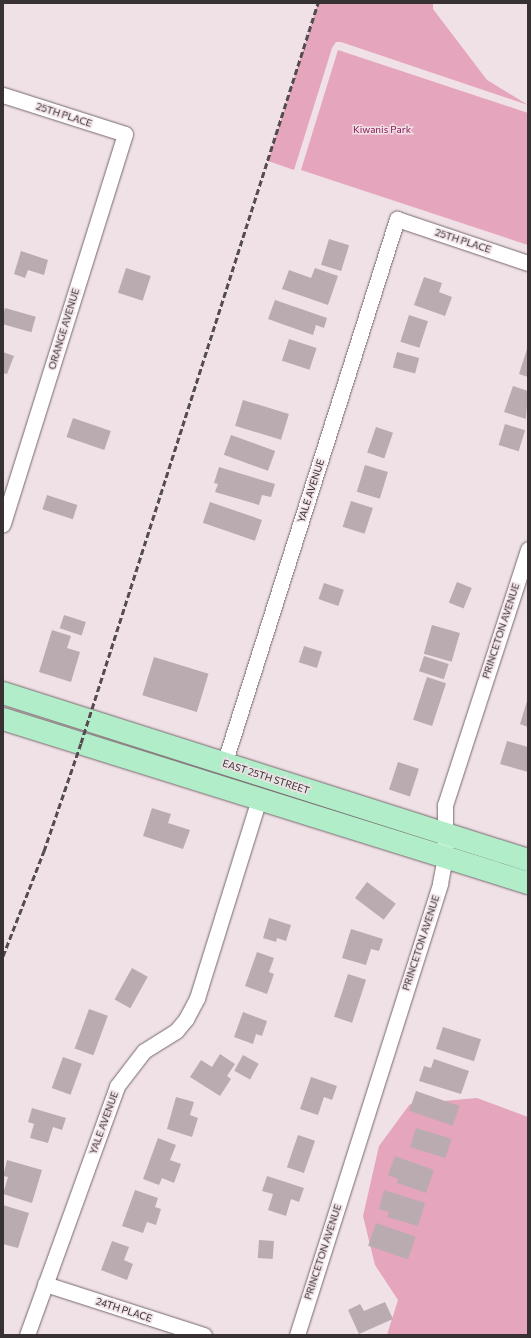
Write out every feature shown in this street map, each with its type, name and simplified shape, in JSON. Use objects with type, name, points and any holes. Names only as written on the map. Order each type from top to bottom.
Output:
[{"type":"main road","name":"EAST 25TH STREET","points":[[3,693],[528,860]]},
{"type":"main road","points":[[3,705],[41,717],[69,714]]},
{"type":"main road","points":[[3,719],[528,883]]},
{"type":"street","name":"25TH PLACE","points":[[3,96],[125,134]]},
{"type":"street","name":"ORANGE AVENUE","points":[[3,524],[125,134]]},
{"type":"street","name":"25TH PLACE","points":[[397,219],[528,263]]},
{"type":"street","name":"YALE AVENUE","points":[[224,764],[397,219]]},
{"type":"street","name":"PRINCETON AVENUE","points":[[297,1335],[440,883],[445,857],[445,805],[528,548]]},
{"type":"street","name":"YALE AVENUE","points":[[27,1335],[117,1086],[144,1051],[176,1031],[186,1019],[197,998],[259,799]]},
{"type":"street","name":"24TH PLACE","points":[[45,1284],[204,1335]]},
{"type":"green space","points":[[318,3],[433,3],[433,9],[487,80],[528,105],[341,42],[336,42],[332,48],[294,170],[268,161]]},
{"type":"green space","name":"Kiwanis Park","points":[[338,50],[528,113],[528,245],[301,170]]},
{"type":"green space","points":[[477,1098],[528,1117],[528,1335],[387,1335],[398,1300],[375,1265],[363,1216],[379,1146],[410,1104]]},
{"type":"building","points":[[329,239],[349,245],[341,271],[321,265]]},
{"type":"building","points":[[21,251],[48,260],[44,275],[28,270],[25,278],[14,274]]},
{"type":"building","points":[[126,268],[151,276],[143,301],[118,293]]},
{"type":"building","points":[[315,268],[338,276],[328,305],[282,289],[289,270],[311,278]]},
{"type":"building","points":[[424,277],[442,283],[439,292],[452,297],[445,316],[414,305]]},
{"type":"building","points":[[275,300],[327,318],[324,328],[316,325],[313,335],[268,319]]},
{"type":"building","points":[[5,308],[36,317],[31,332],[3,324]]},
{"type":"building","points":[[409,315],[428,321],[419,348],[400,342]]},
{"type":"building","points":[[289,339],[317,348],[309,370],[282,361]]},
{"type":"building","points":[[528,349],[528,377],[519,374]]},
{"type":"building","points":[[3,352],[14,356],[7,374],[3,373]]},
{"type":"building","points":[[397,352],[419,358],[415,373],[393,367]]},
{"type":"building","points":[[513,386],[528,391],[526,419],[504,412]]},
{"type":"building","points":[[243,400],[289,414],[281,440],[235,426]]},
{"type":"building","points":[[73,418],[111,431],[104,450],[66,437]]},
{"type":"building","points":[[505,424],[525,430],[519,451],[499,445]]},
{"type":"building","points":[[376,427],[393,433],[384,458],[367,453]]},
{"type":"building","points":[[231,435],[275,451],[268,471],[224,455]]},
{"type":"building","points":[[365,465],[388,472],[380,499],[357,492]]},
{"type":"building","points":[[219,467],[275,484],[271,497],[262,495],[259,505],[215,492],[218,484],[214,483]]},
{"type":"building","points":[[47,495],[77,505],[73,519],[42,509]]},
{"type":"building","points":[[351,501],[373,508],[365,534],[343,527]]},
{"type":"building","points":[[210,502],[262,520],[255,541],[203,523]]},
{"type":"building","points":[[457,582],[472,588],[464,608],[449,602]]},
{"type":"building","points":[[324,583],[344,590],[338,606],[318,599]]},
{"type":"building","points":[[64,615],[86,622],[82,635],[60,628]]},
{"type":"building","points":[[432,625],[460,633],[452,662],[424,654]]},
{"type":"building","points":[[52,630],[71,636],[67,648],[80,652],[71,682],[39,672]]},
{"type":"building","points":[[304,646],[322,652],[317,668],[299,662]]},
{"type":"building","points":[[424,656],[449,664],[444,679],[419,671]]},
{"type":"building","points":[[154,657],[209,674],[197,712],[142,695]]},
{"type":"building","points":[[427,677],[446,683],[432,726],[413,720]]},
{"type":"building","points":[[528,698],[528,727],[520,724]]},
{"type":"building","points":[[507,741],[528,747],[528,772],[500,764]]},
{"type":"building","points":[[398,762],[419,769],[410,796],[389,790]]},
{"type":"building","points":[[152,808],[171,814],[168,823],[190,830],[183,849],[143,836]]},
{"type":"building","points":[[367,882],[396,904],[384,920],[355,898]]},
{"type":"building","points":[[269,918],[291,925],[286,941],[277,938],[276,942],[263,938]]},
{"type":"building","points":[[351,929],[383,939],[379,951],[371,949],[366,965],[342,958]]},
{"type":"building","points":[[257,952],[274,958],[269,972],[274,974],[267,994],[245,986]]},
{"type":"building","points":[[132,968],[148,977],[130,1008],[115,999]]},
{"type":"building","points":[[348,974],[366,980],[352,1023],[334,1017]]},
{"type":"building","points":[[89,1009],[108,1016],[93,1055],[75,1048]]},
{"type":"building","points":[[243,1012],[267,1021],[262,1036],[256,1034],[253,1044],[234,1037]]},
{"type":"building","points":[[443,1027],[481,1039],[474,1061],[436,1049]]},
{"type":"building","points":[[220,1054],[235,1064],[227,1076],[231,1079],[220,1096],[190,1077],[201,1060],[212,1067]]},
{"type":"building","points":[[243,1055],[259,1064],[250,1079],[234,1071]]},
{"type":"building","points":[[63,1057],[82,1064],[71,1095],[52,1088]]},
{"type":"building","points":[[434,1059],[469,1071],[461,1094],[419,1081],[424,1066],[431,1068]]},
{"type":"building","points":[[311,1077],[337,1086],[332,1100],[324,1097],[318,1115],[300,1109]]},
{"type":"building","points":[[416,1091],[459,1106],[453,1126],[409,1111]]},
{"type":"building","points":[[176,1097],[194,1102],[190,1115],[198,1118],[192,1137],[167,1129]]},
{"type":"building","points":[[32,1108],[66,1118],[62,1130],[53,1127],[48,1143],[30,1138],[34,1124],[28,1122]]},
{"type":"building","points":[[416,1128],[451,1139],[446,1158],[410,1147]]},
{"type":"building","points":[[298,1135],[315,1141],[304,1173],[287,1167]]},
{"type":"building","points":[[158,1138],[176,1145],[170,1160],[181,1164],[174,1183],[162,1178],[159,1185],[143,1179]]},
{"type":"building","points":[[395,1156],[434,1170],[426,1193],[397,1183],[398,1179],[388,1175]]},
{"type":"building","points":[[7,1160],[42,1170],[32,1203],[3,1194],[8,1177],[3,1176]]},
{"type":"building","points":[[267,1176],[304,1188],[299,1202],[291,1199],[286,1216],[268,1210],[273,1194],[262,1191]]},
{"type":"building","points":[[135,1190],[158,1198],[155,1207],[161,1209],[156,1225],[147,1222],[143,1233],[122,1226]]},
{"type":"building","points":[[384,1190],[425,1203],[418,1226],[387,1217],[389,1212],[379,1209]]},
{"type":"building","points":[[3,1205],[29,1213],[18,1248],[3,1244]]},
{"type":"building","points":[[376,1223],[416,1237],[408,1259],[368,1246]]},
{"type":"building","points":[[259,1240],[274,1241],[273,1259],[258,1258]]},
{"type":"building","points":[[112,1241],[129,1247],[124,1260],[133,1264],[127,1280],[101,1270]]},
{"type":"building","points":[[385,1302],[393,1319],[359,1334],[348,1310],[360,1304],[364,1311]]},
{"type":"railway","points":[[3,956],[44,851],[81,743],[318,3]]}]
